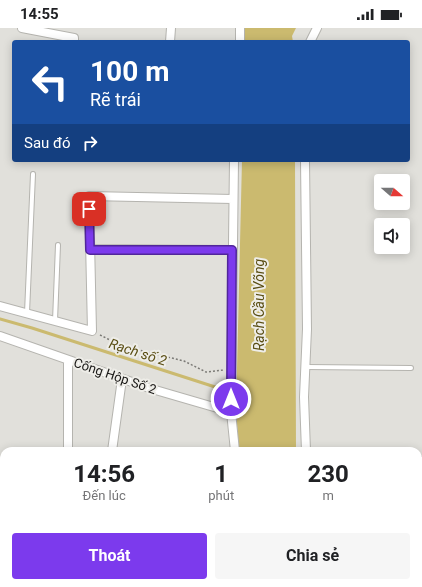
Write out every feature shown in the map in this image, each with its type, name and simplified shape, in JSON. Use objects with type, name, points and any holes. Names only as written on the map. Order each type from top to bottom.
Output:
[{"type":"street","points":[[22,28],[74,38],[74,40]]},
{"type":"street","points":[[170,40],[171,28]]},
{"type":"street","points":[[240,28],[240,40]]},
{"type":"street","points":[[311,40],[317,28]]},
{"type":"street","points":[[234,162],[231,412],[235,447]]},
{"type":"street","points":[[305,162],[306,329],[304,397],[306,447]]},
{"type":"street","points":[[0,306],[92,331],[89,196],[233,199]]},
{"type":"street","points":[[90,250],[232,250]]},
{"type":"street","name":"Cống Hộp Số 2","points":[[0,336],[152,389],[231,412]]},
{"type":"street","points":[[68,360],[68,447]]},
{"type":"street","points":[[113,447],[122,379]]},
{"type":"lane","points":[[27,313],[33,174]]},
{"type":"lane","points":[[55,321],[58,245]]},
{"type":"lane","points":[[305,367],[411,368]]},
{"type":"path","points":[[92,331],[122,346],[184,361],[206,372],[232,369]]},
{"type":"water","points":[[245,28],[296,28],[292,36],[293,40],[245,40]]},
{"type":"water","name":"Rạch Cầu Võng","points":[[242,162],[295,162],[296,447],[239,447],[236,411]]},
{"type":"waterway","name":"Rạch số 2","points":[[0,319],[240,395]]},
{"type":"route","points":[[89,209],[90,250],[232,250],[231,399]]}]
